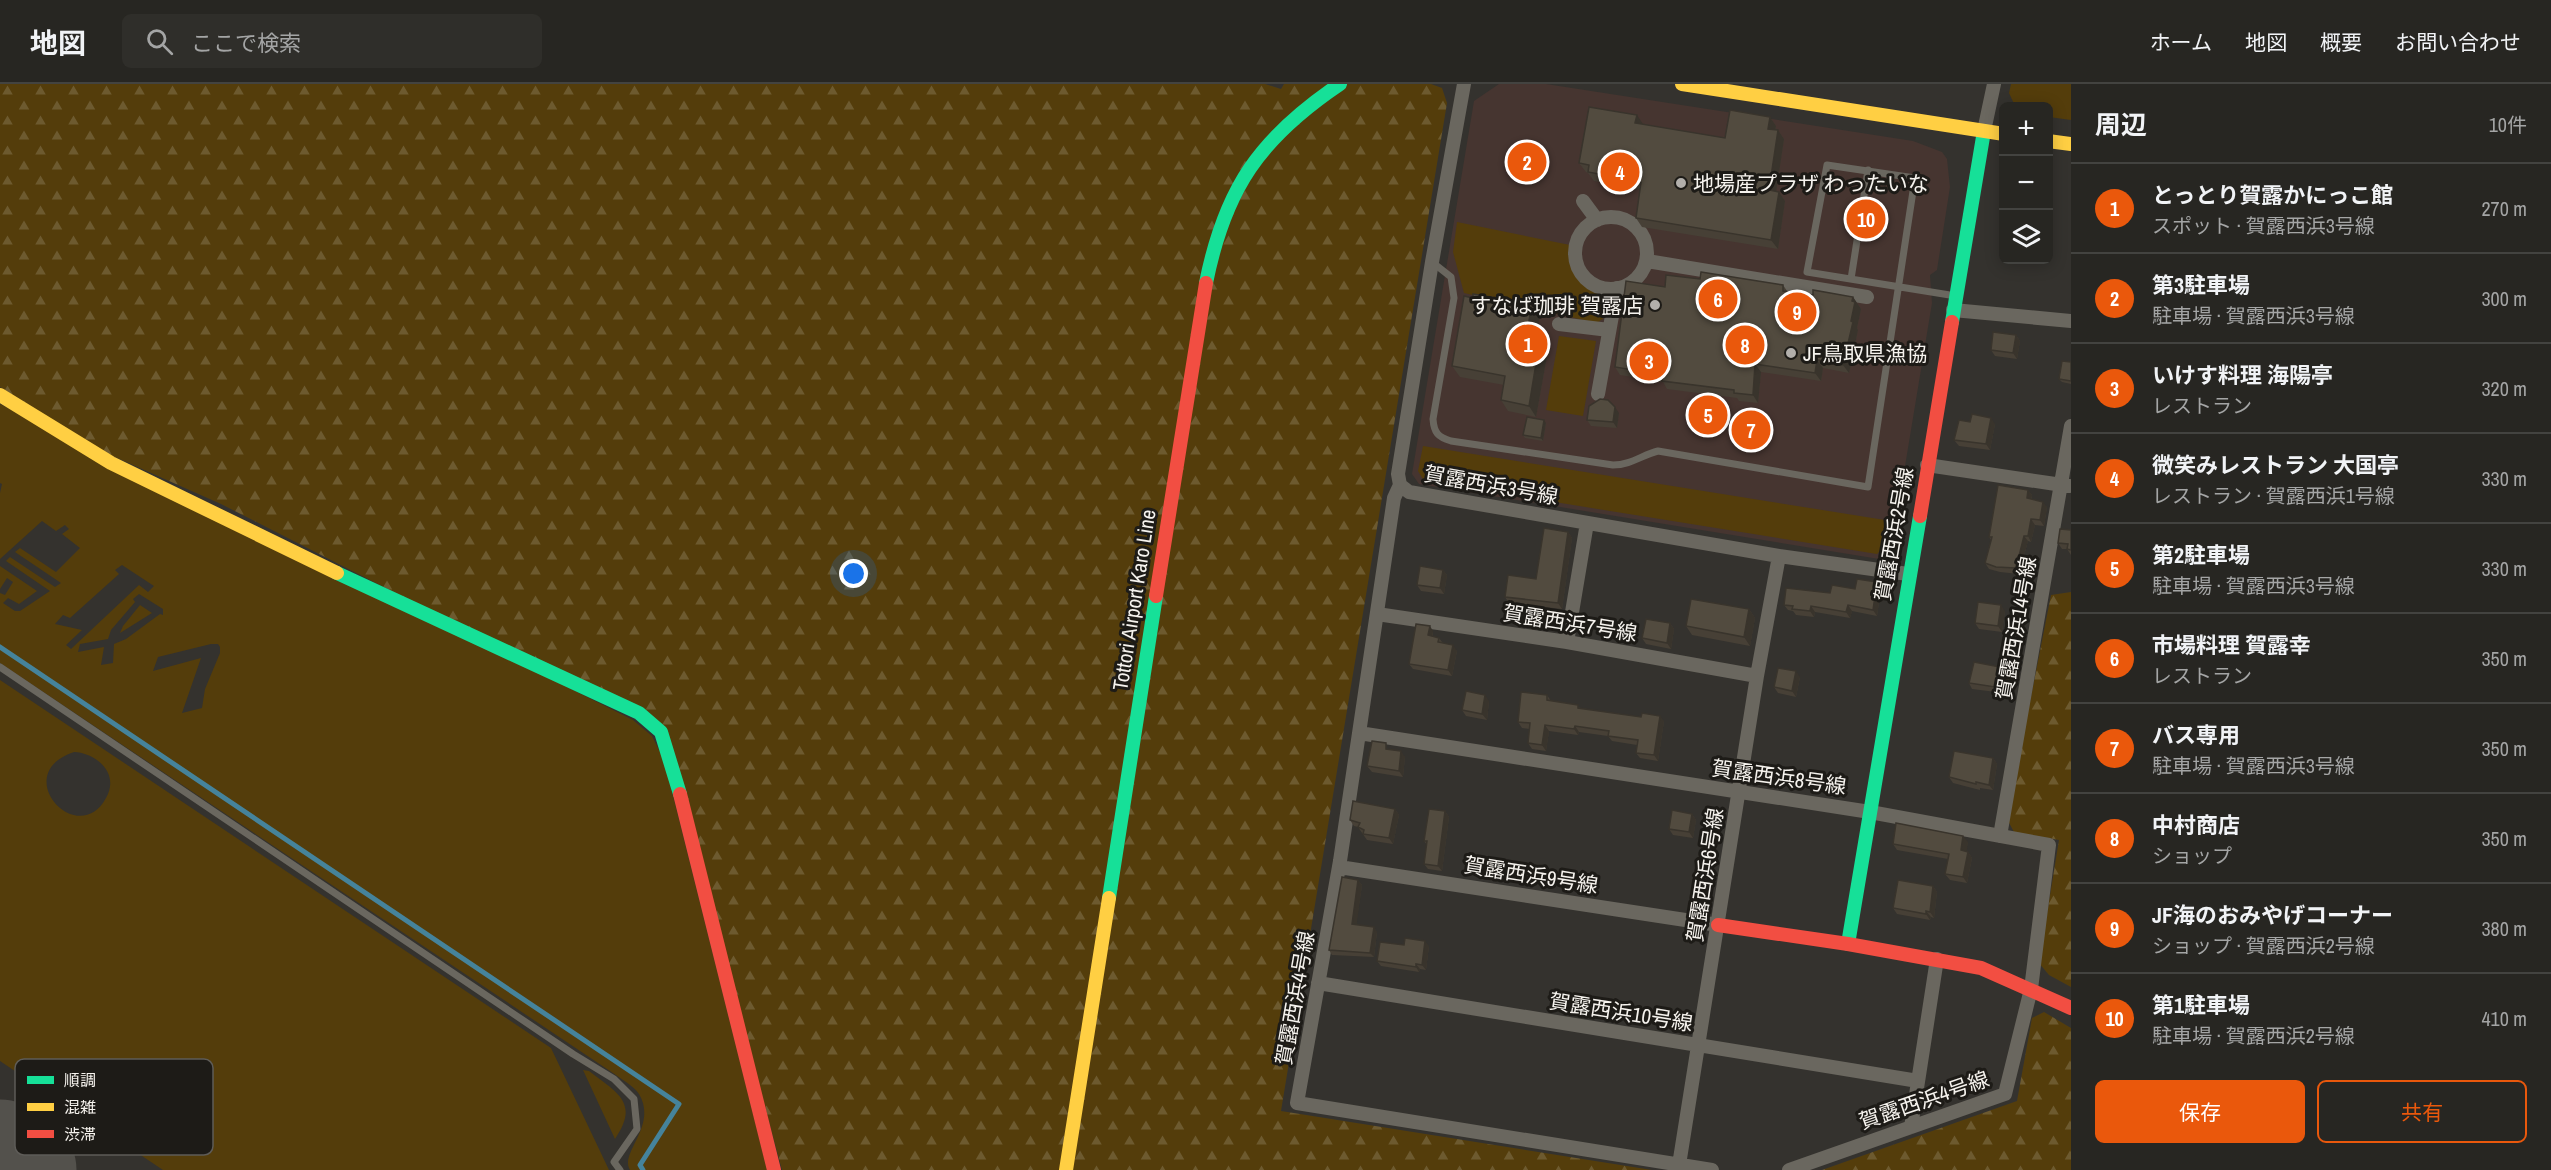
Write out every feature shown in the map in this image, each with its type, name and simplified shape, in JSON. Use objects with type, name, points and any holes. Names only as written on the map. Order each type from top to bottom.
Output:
[{"type":"street","name":"Tottori Airport Karo Line","points":[[1066,1170],[1202,301],[1212,254],[1226,208],[1249,166],[1283,126],[1304,108],[1340,84]]},
{"type":"street","name":"賀露西浜3号線","points":[[1464,84],[1432,262],[1398,474],[1400,485],[1409,492],[1779,556],[1908,574]]},
{"type":"street","points":[[1682,84],[1999,133]]},
{"type":"street","points":[[1984,131],[1994,84]]},
{"type":"street","name":"賀露西浜2号線","points":[[1848,944],[1908,574],[1984,131]]},
{"type":"street","points":[[2053,142],[2071,144]]},
{"type":"street","points":[[1583,201],[1597,220]]},
{"type":"street","points":[[1615,217],[1627,220],[1637,227],[1644,237],[1647,261],[1642,272],[1634,281],[1617,288],[1600,287],[1589,282],[1576,262],[1577,240],[1583,230],[1597,220],[1615,217]]},
{"type":"street","points":[[1647,261],[1867,297]]},
{"type":"street","points":[[1598,394],[1617,288]]},
{"type":"street","points":[[1955,303],[2071,321]]},
{"type":"street","points":[[1559,324],[1609,330]]},
{"type":"street","points":[[0,395],[111,463],[424,615],[610,698],[639,713],[661,732],[679,788],[774,1170]]},
{"type":"street","name":"賀露西浜14号線","points":[[2000,836],[2066,486],[2071,426]]},
{"type":"street","points":[[1927,465],[2066,486]]},
{"type":"street","name":"賀露西浜4号線","points":[[1400,485],[1394,498],[1339,867],[1297,1103],[1712,1170]]},
{"type":"street","points":[[1567,642],[1587,523]]},
{"type":"street","name":"賀露西浜6号線","points":[[1679,1165],[1757,676],[1779,556]]},
{"type":"street","name":"賀露西浜7号線","points":[[1377,614],[1567,642],[1757,676]]},
{"type":"street","name":"賀露西浜8号線","points":[[1359,733],[1870,812],[2049,845],[2031,989]]},
{"type":"street","name":"賀露西浜9号線","points":[[1339,867],[1718,925]]},
{"type":"street","points":[[1718,925],[1848,944],[1981,968],[2071,1008]]},
{"type":"street","points":[[1911,1127],[1937,959]]},
{"type":"street","name":"賀露西浜10号線","points":[[1318,983],[1918,1081]]},
{"type":"street","name":"賀露西浜4号線","points":[[1789,1170],[2006,1094],[2031,989]]},
{"type":"lane","points":[[1432,262],[1450,277],[1454,298],[1433,419],[1434,430],[1440,438],[1613,465],[1628,465],[1645,454],[1658,451],[1868,487],[1897,287],[1915,178],[1827,165],[1807,272],[1897,287],[1955,303]]},
{"type":"lane","points":[[1851,279],[1868,170]]},
{"type":"lane","points":[[0,667],[573,1054],[614,1079],[634,1100],[638,1129],[614,1162],[620,1170]]},
{"type":"shaded area","points":[[1499,84],[1546,84],[1913,141],[1942,152],[1947,159],[1950,187],[1937,270],[1930,275],[1932,303],[1891,551],[1879,559],[1419,484],[1412,474],[1474,101]]},
{"type":"green space","points":[[0,84],[1265,84],[1281,89],[1284,84],[1431,84],[1442,88],[1447,103],[1281,1111],[1652,1170],[782,1170],[664,730],[221,504],[106,453],[0,387]]},
{"type":"green space","points":[[2011,84],[2071,84],[2071,120],[2053,118],[2053,102],[2013,102],[2009,93]]},
{"type":"green space","points":[[1457,222],[1570,245],[1572,263],[1579,277],[1591,287],[1608,294],[1605,317],[1597,323],[1464,293],[1453,252]]},
{"type":"green space","points":[[1559,336],[1596,341],[1583,416],[1546,410]]},
{"type":"green space","points":[[0,404],[633,720],[652,736],[664,760],[767,1170],[630,1170],[629,1155],[642,1128],[644,1117],[644,1106],[639,1094],[631,1085],[0,663],[0,593],[5,595],[13,582],[7,578],[0,589],[0,566],[37,591],[19,604],[8,598],[3,603],[15,611],[20,611],[50,591],[6,561],[10,557],[55,587],[61,583],[15,552],[20,548],[56,572],[80,548],[62,534],[69,529],[65,525],[56,531],[42,521],[0,559],[2,484],[0,483]],"holes":[[[122,565],[154,586],[148,592],[139,585],[71,649],[66,645],[82,630],[55,624],[63,615],[70,618],[119,574],[115,570]],[[139,594],[163,609],[163,615],[160,614],[126,639],[114,644],[113,663],[101,665],[104,647],[78,652],[80,644],[108,639],[111,630],[135,602],[133,599]],[[218,644],[220,653],[205,689],[202,708],[182,713],[201,658],[153,671],[158,657]]]},
{"type":"green space","points":[[1423,446],[1891,521],[1887,544],[1877,554],[1424,481],[1418,471]]},
{"type":"green space","points":[[2071,592],[2071,987],[2049,975],[2039,963],[2059,840],[2014,832],[2007,819],[2051,595]]},
{"type":"green space","points":[[140,605],[152,613],[120,633],[123,626]]},
{"type":"green space","points":[[0,680],[551,1048],[609,1170],[163,1170],[141,1155],[213,1155],[213,1059],[15,1059],[15,1071],[0,1061]],"holes":[[[74,752],[91,756],[104,766],[108,773],[110,789],[106,798],[94,812],[80,816],[66,812],[55,803],[48,790],[47,776],[55,762]]]},
{"type":"green space","points":[[2044,1012],[2071,1028],[2071,1170],[1822,1170],[2017,1101],[2032,1018]]},
{"type":"green space","points":[[583,1070],[589,1071],[622,1099],[625,1116],[615,1139]]},
{"type":"building","points":[[1589,107],[1637,115],[1635,123],[1725,138],[1730,110],[1770,117],[1768,129],[1778,130],[1769,190],[1779,192],[1771,240],[1636,218],[1641,182],[1588,172],[1589,165],[1579,163]]},
{"type":"building","points":[[1701,272],[1783,285],[1783,291],[1813,295],[1813,290],[1853,297],[1852,301],[1855,302],[1851,321],[1853,322],[1843,365],[1817,360],[1815,373],[1755,364],[1753,395],[1734,393],[1734,390],[1662,381],[1663,375],[1615,367],[1626,281],[1665,287],[1666,275],[1700,279]]},
{"type":"building","points":[[1473,294],[1532,304],[1525,343],[1539,345],[1529,406],[1501,400],[1505,376],[1452,366],[1464,296],[1473,298]]},
{"type":"building","points":[[1993,332],[2016,335],[2013,353],[1991,350]]},
{"type":"building","points":[[2062,361],[2071,362],[2071,381],[2059,379]]},
{"type":"building","points":[[1600,399],[1608,400],[1615,407],[1613,422],[1587,420],[1589,406]]},
{"type":"building","points":[[1972,414],[1991,418],[1986,444],[1954,440],[1959,420],[1970,422]]},
{"type":"building","points":[[1527,417],[1544,420],[1541,438],[1523,435]]},
{"type":"building","points":[[1998,485],[2028,490],[2027,498],[2043,502],[2040,520],[2031,519],[2028,536],[2024,536],[2016,568],[1996,567],[1985,563],[1992,537],[1989,537]]},
{"type":"building","points":[[1544,528],[1568,532],[1558,603],[1505,597],[1508,575],[1536,579]]},
{"type":"building","points":[[2060,529],[2071,530],[2071,550],[2067,549],[2068,544],[2058,543]]},
{"type":"building","points":[[1420,566],[1443,570],[1440,588],[1417,585]]},
{"type":"building","points":[[1857,579],[1877,582],[1873,610],[1848,605],[1846,612],[1811,606],[1810,611],[1792,609],[1793,606],[1784,605],[1786,588],[1830,593],[1832,585],[1855,589]]},
{"type":"building","points":[[1691,599],[1749,609],[1744,637],[1686,626]]},
{"type":"building","points":[[1978,602],[2001,605],[1998,626],[1975,623]]},
{"type":"building","points":[[1646,619],[1670,623],[1667,643],[1642,638]]},
{"type":"building","points":[[1416,624],[1430,626],[1428,635],[1439,638],[1438,642],[1453,645],[1448,670],[1409,664]]},
{"type":"building","points":[[1974,662],[2000,667],[1999,673],[2011,675],[2008,689],[1969,683]]},
{"type":"building","points":[[1778,668],[1796,671],[1792,691],[1774,687]]},
{"type":"building","points":[[1466,691],[1485,695],[1482,714],[1462,710]]},
{"type":"building","points":[[1521,692],[1547,695],[1547,700],[1578,705],[1578,708],[1641,717],[1642,713],[1660,716],[1654,755],[1636,753],[1638,740],[1608,736],[1609,731],[1575,726],[1574,729],[1545,725],[1542,745],[1528,743],[1530,723],[1518,722]]},
{"type":"building","points":[[1372,741],[1386,743],[1386,749],[1401,751],[1399,771],[1367,766]]},
{"type":"building","points":[[1954,751],[1993,758],[1989,785],[1949,777]]},
{"type":"building","points":[[1353,801],[1395,809],[1389,838],[1363,834],[1364,830],[1358,827],[1360,823],[1350,820]]},
{"type":"building","points":[[1429,809],[1445,811],[1438,866],[1424,864],[1427,841],[1424,841]]},
{"type":"building","points":[[1672,810],[1692,814],[1689,832],[1669,829]]},
{"type":"building","points":[[1896,823],[1963,836],[1961,850],[1968,852],[1963,877],[1945,874],[1949,854],[1893,844]]},
{"type":"building","points":[[1342,877],[1358,880],[1352,924],[1374,927],[1370,953],[1329,950]]},
{"type":"building","points":[[1898,880],[1933,886],[1930,912],[1926,911],[1926,914],[1893,908]]},
{"type":"building","points":[[1405,938],[1425,941],[1422,965],[1416,964],[1416,967],[1377,961],[1380,942],[1404,945]]},
{"type":"waterway","points":[[0,647],[679,1104],[640,1165],[643,1170]]},
{"type":"runway","points":[[0,1158],[18,1170]]},
{"type":"traffic: fast","points":[[1206,283],[1224,219],[1250,168],[1267,146],[1288,125],[1340,84]]},
{"type":"traffic: fast","points":[[1952,322],[1984,131]]},
{"type":"traffic: fast","points":[[1848,944],[1920,516]]},
{"type":"traffic: fast","points":[[337,573],[639,713],[661,732],[680,794]]},
{"type":"traffic: fast","points":[[1109,898],[1156,596]]},
{"type":"traffic: slow","points":[[1682,84],[1999,133]]},
{"type":"traffic: slow","points":[[2053,142],[2071,144]]},
{"type":"traffic: slow","points":[[0,395],[111,463],[337,573]]},
{"type":"traffic: slow","points":[[1066,1170],[1109,898]]},
{"type":"traffic: jam","points":[[1156,596],[1206,283]]},
{"type":"traffic: jam","points":[[1920,516],[1952,322]]},
{"type":"traffic: jam","points":[[680,794],[774,1170]]},
{"type":"traffic: jam","points":[[1718,925],[1848,944],[1981,968],[2071,1008]]},
{"type":"place","name":"第3駐車場","points":[[1527,162]]},
{"type":"place","name":"微笑みレストラン 大国亭","points":[[1620,172]]},
{"type":"place","name":"地場産プラザ わったいな","points":[[1681,183]]},
{"type":"place","name":"第1駐車場","points":[[1866,219]]},
{"type":"place","name":"市場料理 賀露幸","points":[[1718,299]]},
{"type":"place","name":"すなば珈琲 賀露店","points":[[1655,305]]},
{"type":"place","name":"JF海のおみやげコーナー","points":[[1797,312]]},
{"type":"place","name":"とっとり賀露かにっこ館","points":[[1528,344]]},
{"type":"place","name":"中村商店","points":[[1745,345]]},
{"type":"place","name":"JF鳥取県漁協","points":[[1791,353]]},
{"type":"place","name":"いけす料理 海陽亭","points":[[1649,361]]},
{"type":"place","name":"第2駐車場","points":[[1708,415]]},
{"type":"place","name":"バス専用","points":[[1751,430]]}]
